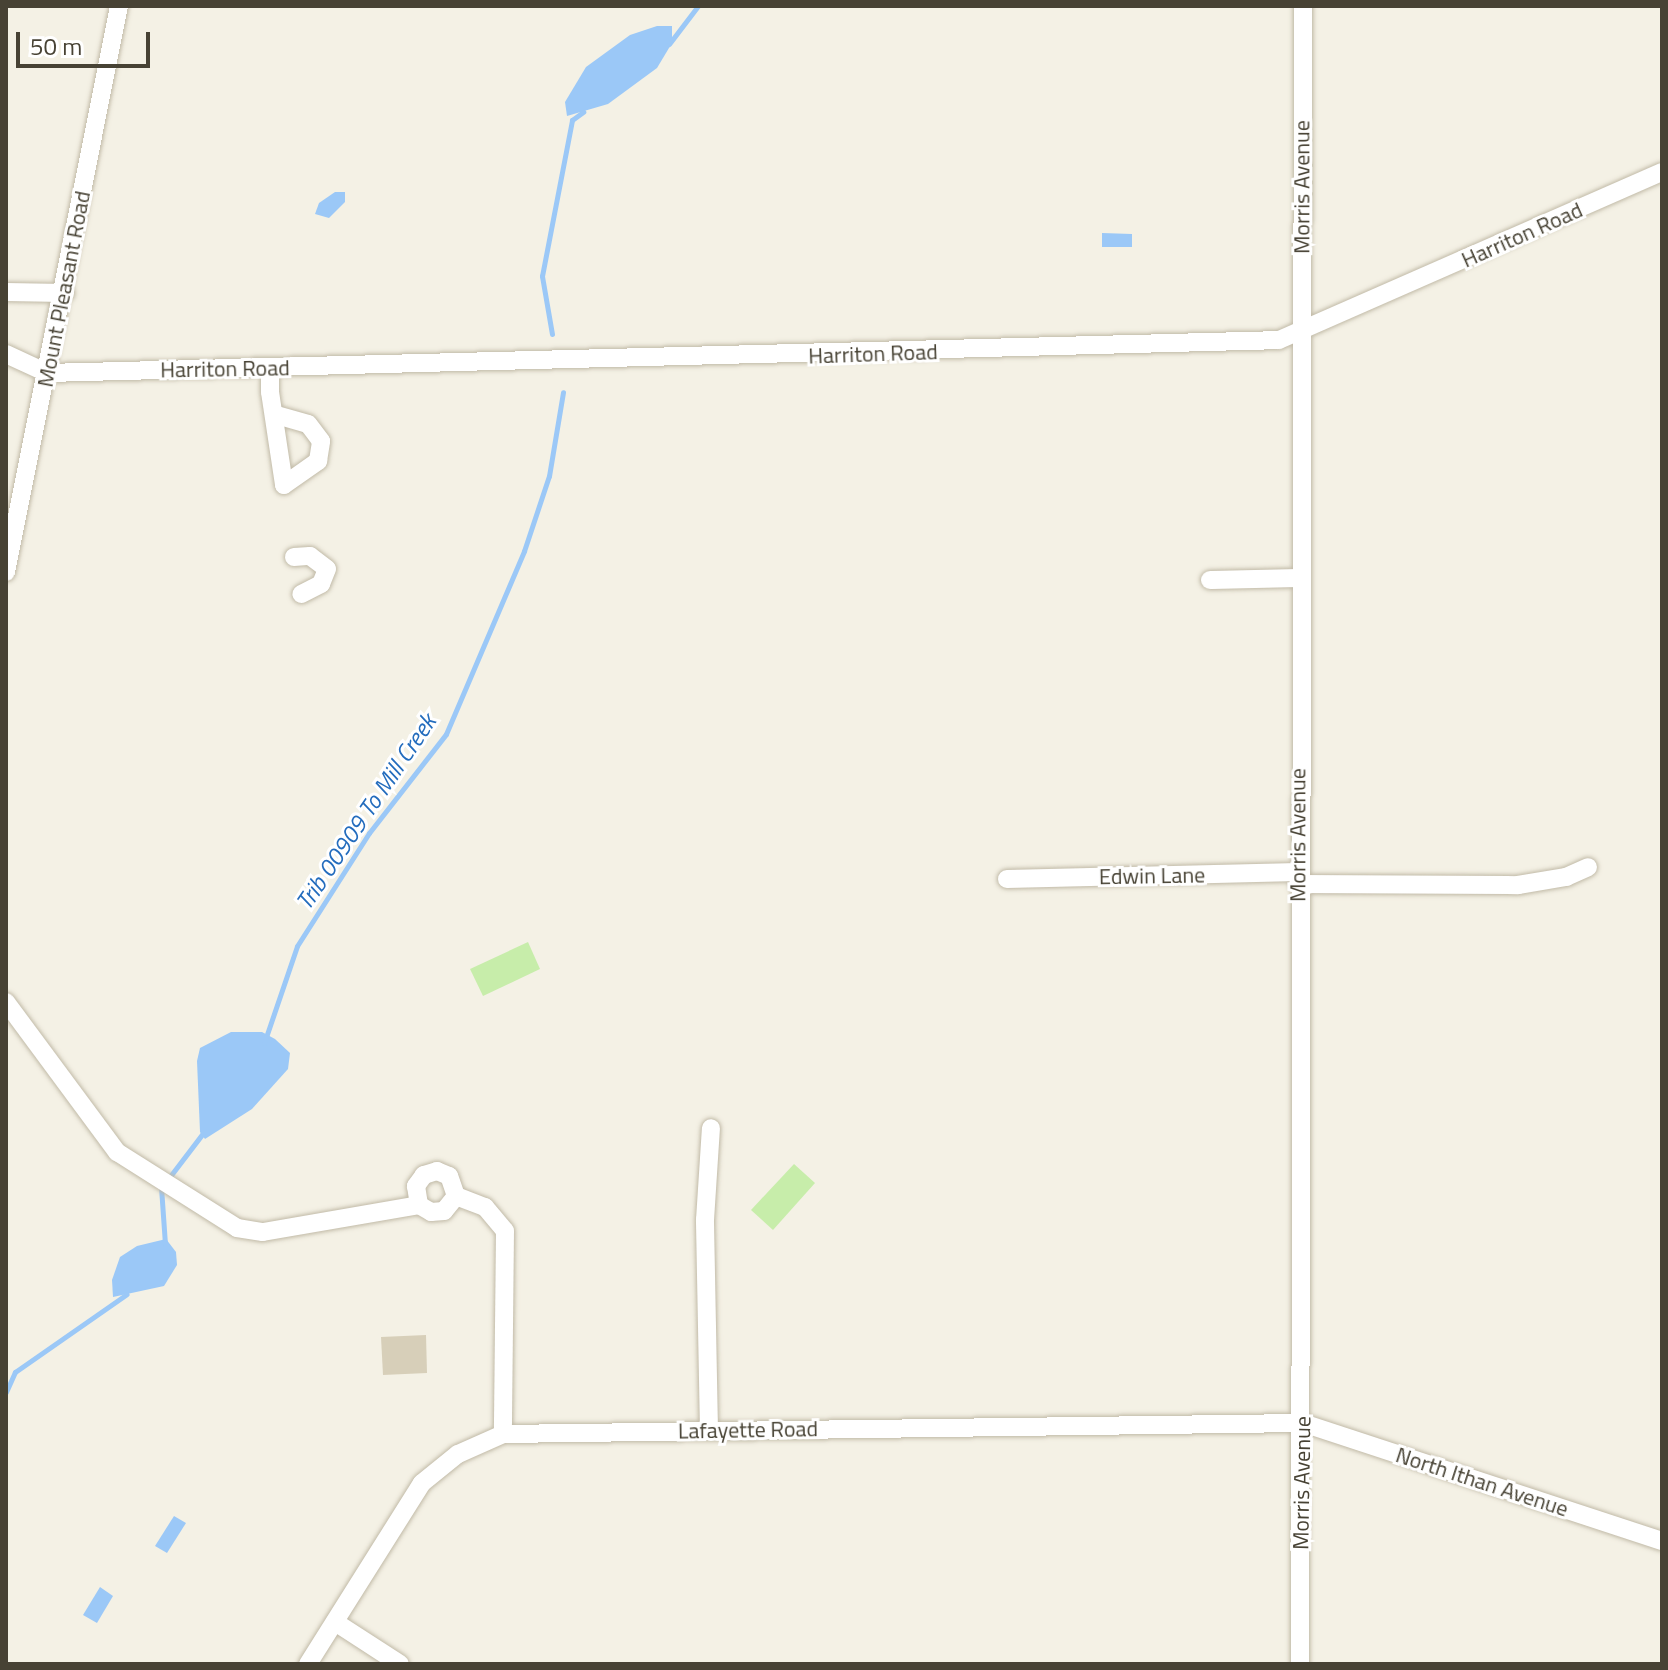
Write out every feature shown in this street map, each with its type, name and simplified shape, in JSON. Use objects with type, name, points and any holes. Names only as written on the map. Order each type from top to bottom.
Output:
[{"type":"street","name":"Mount Pleasant Road","points":[[6,572],[65,293],[119,6]]},
{"type":"street","name":"Morris Avenue","points":[[1300,1664],[1303,1423],[1298,878],[1303,6]]},
{"type":"street","name":"Harriton Road","points":[[47,373],[881,354],[1279,340],[1301,335],[1662,172]]},
{"type":"street","points":[[6,292],[65,293]]},
{"type":"street","points":[[6,354],[47,373]]},
{"type":"street","points":[[270,368],[274,414]]},
{"type":"street","points":[[294,557],[310,556],[327,569],[321,584],[301,594]]},
{"type":"street","points":[[1210,580],[1300,578]]},
{"type":"street","name":"Edwin Lane","points":[[1007,879],[1298,878],[1518,885],[1566,877],[1588,867]]},
{"type":"street","points":[[6,1002],[88,1118],[117,1152],[237,1228],[263,1232],[419,1205],[431,1212],[444,1211],[456,1196]]},
{"type":"street","points":[[709,1431],[705,1220],[711,1128]]},
{"type":"street","points":[[419,1205],[416,1186],[430,1172],[449,1176],[456,1196],[485,1207],[505,1231],[503,1434]]},
{"type":"street","name":"Lafayette Road","points":[[308,1664],[422,1483],[458,1454],[503,1434],[1303,1423]]},
{"type":"street","name":"North Ithan Avenue","points":[[1303,1423],[1662,1541]]},
{"type":"street","points":[[335,1622],[400,1664]]},
{"type":"green space","points":[[528,942],[540,969],[483,996],[470,969]]},
{"type":"green space","points":[[794,1164],[815,1183],[773,1230],[751,1210]]},
{"type":"water","points":[[657,26],[672,26],[672,43],[657,68],[608,104],[567,116],[565,102],[586,67],[630,35]]},
{"type":"water","points":[[335,192],[345,192],[345,202],[329,218],[315,214],[319,203]]},
{"type":"water","points":[[1102,233],[1132,234],[1132,247],[1102,247]]},
{"type":"water","points":[[231,1032],[262,1032],[275,1039],[290,1053],[288,1069],[252,1109],[205,1139],[200,1132],[197,1061],[200,1048]]},
{"type":"water","points":[[166,1239],[176,1252],[177,1265],[164,1286],[113,1297],[112,1280],[120,1257],[137,1246]]},
{"type":"water","points":[[174,1516],[186,1523],[167,1553],[155,1546]]},
{"type":"water","points":[[100,1587],[113,1596],[97,1623],[83,1615]]},
{"type":"building","points":[[426,1335],[427,1373],[383,1375],[381,1337]]},
{"type":"waterway","name":"Trib 00909 To Mill Creek","points":[[669,44],[698,6]]},
{"type":"waterway","name":"Trib 00909 To Mill Creek","points":[[552,334],[542,276],[572,120],[583,112]]},
{"type":"waterway","name":"Trib 00909 To Mill Creek","points":[[264,1043],[297,946],[369,833],[446,734],[524,551],[549,476],[563,392]]},
{"type":"waterway","name":"Trib 00909 To Mill Creek","points":[[168,1179],[203,1133]]},
{"type":"waterway","name":"Trib 00909 To Mill Creek","points":[[161,1187],[165,1244]]},
{"type":"waterway","name":"Trib 00909 To Mill Creek","points":[[6,1392],[15,1372],[127,1294]]}]
